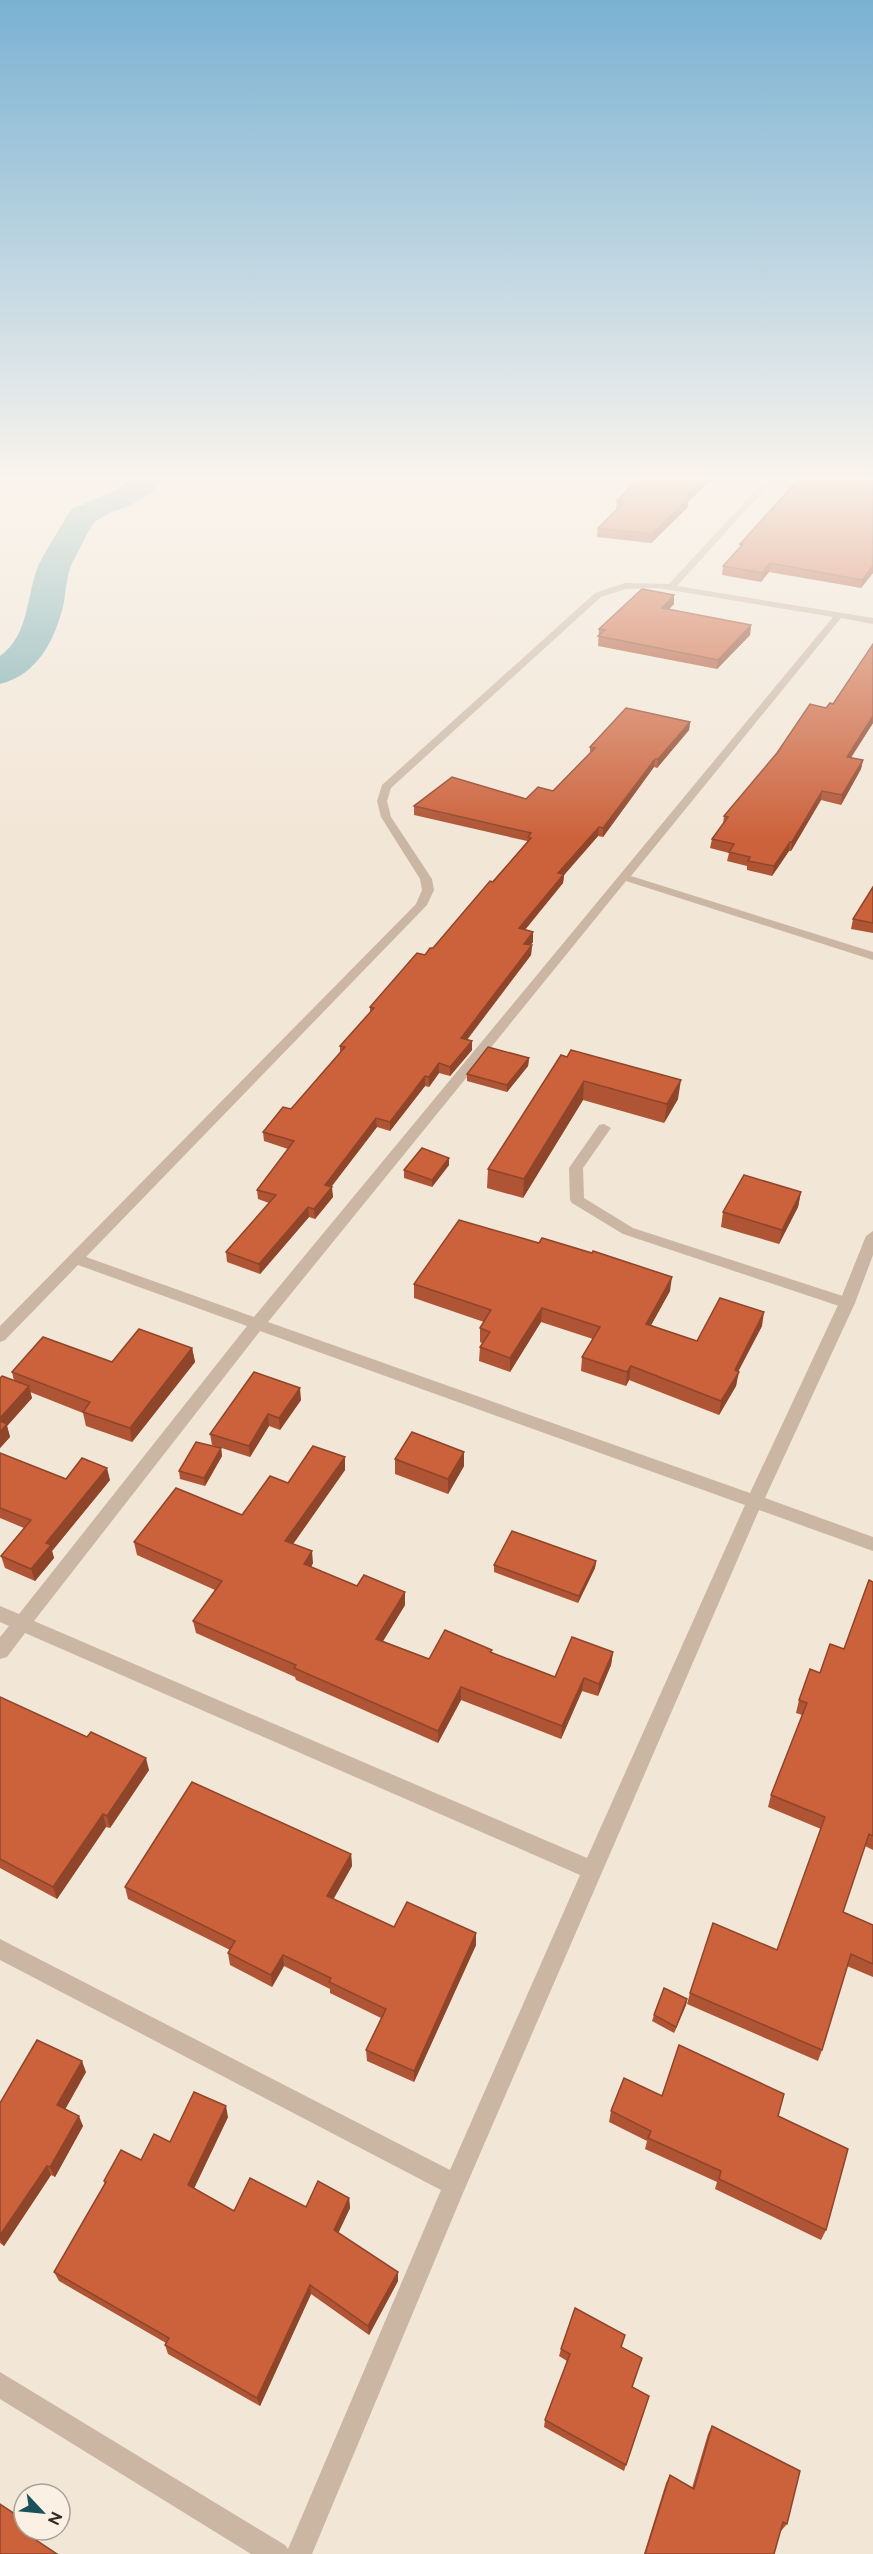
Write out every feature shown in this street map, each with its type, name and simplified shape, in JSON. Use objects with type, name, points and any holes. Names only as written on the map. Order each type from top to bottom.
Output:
[{"type":"street","points":[[0,1336],[421,905],[428,890],[426,879],[386,818],[381,801],[386,787],[593,599]]},
{"type":"street","points":[[748,599],[873,621]]},
{"type":"street","points":[[0,1651],[256,1324],[839,615]]},
{"type":"street","points":[[624,877],[873,956]]},
{"type":"street","points":[[604,1128],[576,1168],[577,1200],[628,1231],[847,1303]]},
{"type":"street","points":[[299,2554],[454,2185],[754,1503],[847,1303],[873,1236]]},
{"type":"street","points":[[76,1259],[873,1544]]},
{"type":"street","points":[[0,1614],[592,1870]]},
{"type":"street","points":[[0,1949],[454,2185]]},
{"type":"street","points":[[0,2385],[276,2554]]},
{"type":"building","points":[[631,599],[670,599],[662,608],[751,625],[718,660],[598,636],[605,630],[599,629]]},
{"type":"building","points":[[873,644],[873,716],[847,757],[863,760],[842,795],[822,791],[792,842],[774,866],[748,861],[750,857],[729,852],[734,844],[712,839],[728,817],[724,816],[777,753],[810,704],[826,708],[830,703],[833,704]]},
{"type":"building","points":[[626,708],[690,722],[658,759],[655,759],[603,828],[599,827],[558,873],[564,874],[519,928],[533,932],[524,944],[532,945],[461,1038],[472,1041],[450,1067],[439,1063],[429,1077],[425,1076],[390,1122],[376,1118],[325,1185],[332,1187],[314,1209],[308,1207],[259,1264],[226,1252],[276,1195],[257,1190],[294,1141],[263,1132],[283,1107],[291,1109],[345,1047],[340,1046],[374,1008],[370,1007],[417,953],[425,955],[430,948],[433,948],[490,881],[493,882],[531,838],[528,837],[531,833],[414,806],[452,777],[526,799],[538,787],[553,791],[595,748],[590,747]]},
{"type":"building","points":[[873,887],[873,923],[853,919]]},
{"type":"building","points":[[488,1047],[529,1058],[507,1085],[467,1074]]},
{"type":"building","points":[[571,1050],[681,1080],[667,1104],[584,1081],[524,1179],[488,1169],[561,1055],[567,1057]]},
{"type":"building","points":[[422,1148],[449,1158],[432,1180],[404,1170]]},
{"type":"building","points":[[744,1175],[801,1192],[782,1230],[723,1212]]},
{"type":"building","points":[[459,1220],[539,1243],[542,1238],[592,1253],[593,1251],[672,1277],[646,1324],[697,1341],[720,1298],[764,1312],[735,1370],[739,1372],[721,1401],[631,1366],[627,1372],[582,1357],[600,1327],[542,1308],[510,1358],[480,1347],[490,1332],[480,1328],[491,1310],[414,1284]]},
{"type":"building","points":[[139,1329],[192,1348],[130,1428],[83,1412],[90,1402],[12,1372],[43,1337],[112,1362]]},
{"type":"building","points":[[254,1372],[300,1388],[279,1418],[268,1414],[249,1446],[210,1434]]},
{"type":"building","points":[[2,1376],[29,1386],[0,1418],[0,1378]]},
{"type":"building","points":[[0,1421],[7,1424],[0,1432]]},
{"type":"building","points":[[412,1432],[464,1452],[448,1479],[395,1459]]},
{"type":"building","points":[[196,1442],[221,1448],[204,1478],[179,1471]]},
{"type":"building","points":[[313,1446],[345,1457],[285,1541],[312,1551],[304,1564],[357,1586],[364,1575],[405,1592],[376,1639],[429,1659],[445,1630],[492,1650],[490,1652],[555,1677],[572,1637],[613,1652],[599,1684],[584,1678],[562,1726],[461,1687],[438,1731],[294,1668],[296,1665],[193,1621],[222,1581],[134,1542],[176,1488],[242,1515],[270,1476],[288,1483]]},
{"type":"building","points":[[0,1453],[66,1479],[82,1458],[107,1468],[46,1543],[51,1545],[31,1569],[1,1556],[31,1520],[0,1508]]},
{"type":"building","points":[[512,1531],[596,1561],[579,1596],[494,1565]]},
{"type":"building","points":[[869,1580],[873,1582],[873,1836],[869,1834],[843,1912],[873,1925],[873,1964],[851,1954],[822,2050],[690,1993],[713,1923],[777,1950],[825,1817],[771,1795],[807,1703],[799,1700],[810,1669],[820,1673],[830,1644],[844,1649]]},
{"type":"building","points":[[0,1697],[87,1737],[91,1732],[146,1758],[107,1816],[103,1814],[53,1887],[0,1859]]},
{"type":"building","points":[[192,1782],[351,1854],[327,1896],[394,1927],[407,1902],[476,1933],[414,2071],[366,2050],[386,2009],[329,1982],[331,1978],[283,1955],[271,1975],[228,1953],[235,1941],[125,1887]]},
{"type":"building","points":[[664,1988],[687,1999],[676,2027],[654,2015]]},
{"type":"building","points":[[37,2040],[82,2061],[57,2105],[79,2116],[50,2167],[47,2166],[0,2235],[0,2103]]},
{"type":"building","points":[[679,2045],[784,2094],[778,2116],[848,2149],[826,2230],[719,2179],[721,2171],[648,2138],[651,2131],[611,2111],[624,2078],[662,2096]]},
{"type":"building","points":[[194,2092],[226,2106],[188,2185],[234,2211],[250,2178],[306,2207],[318,2181],[349,2198],[334,2230],[398,2272],[368,2326],[310,2285],[257,2398],[165,2345],[169,2338],[54,2272],[106,2182],[104,2181],[121,2150],[141,2160],[154,2134],[170,2142]]},
{"type":"building","points":[[575,2308],[625,2335],[621,2347],[642,2358],[632,2387],[649,2396],[626,2465],[545,2420],[570,2354],[561,2349]]},
{"type":"building","points":[[712,2426],[800,2471],[787,2524],[783,2522],[774,2554],[645,2554],[670,2475],[694,2489]]},
{"type":"building","points":[[0,2504],[12,2512],[12,2542],[39,2542],[57,2554],[0,2554]]},
{"type":"waterway","points":[[0,673],[25,655],[43,617],[47,599]]}]
